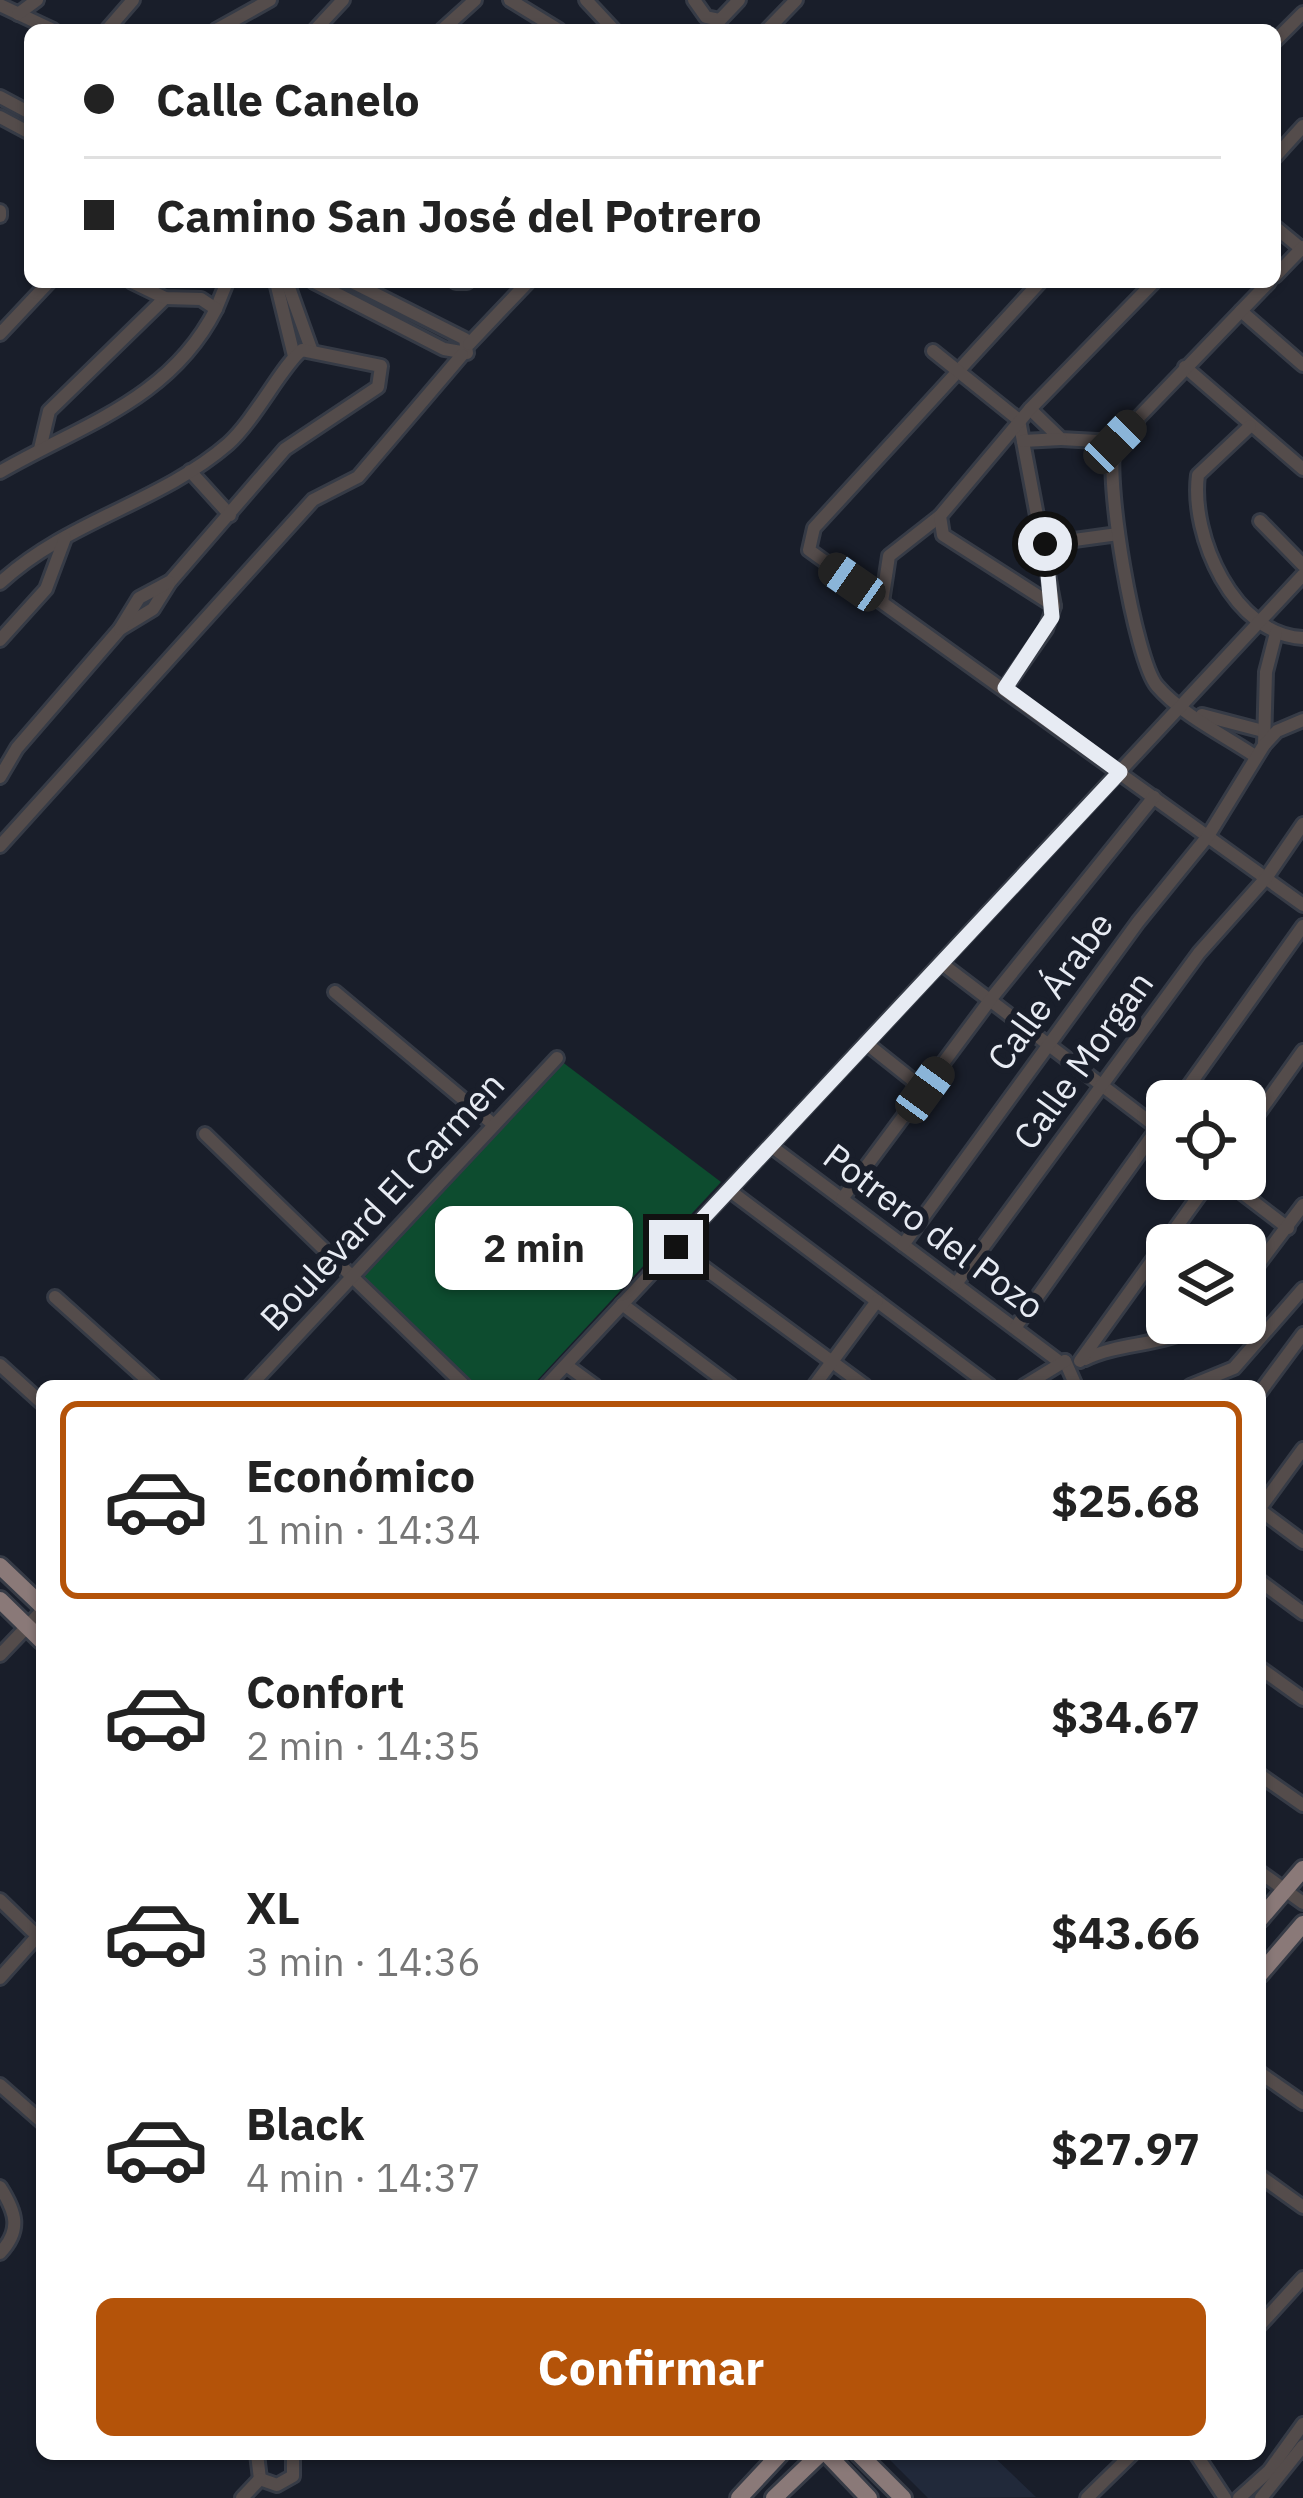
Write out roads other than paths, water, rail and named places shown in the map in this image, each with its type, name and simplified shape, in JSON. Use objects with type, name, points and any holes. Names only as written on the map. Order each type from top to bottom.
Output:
[{"type":"main road","points":[[0,1565],[36,1603]]},
{"type":"main road","points":[[0,1600],[36,1635]]},
{"type":"main road","points":[[1266,1913],[1303,1869]]},
{"type":"main road","points":[[1266,1967],[1303,1924]]},
{"type":"main road","points":[[740,2498],[775,2460]]},
{"type":"main road","points":[[774,2498],[816,2460]]},
{"type":"main road","points":[[829,2460],[869,2498]]},
{"type":"main road","points":[[867,2460],[902,2498]]},
{"type":"street","points":[[112,24],[133,0]]},
{"type":"street","points":[[227,24],[270,0]]},
{"type":"street","points":[[321,24],[343,0]]},
{"type":"street","points":[[449,24],[475,0]]},
{"type":"street","points":[[510,0],[549,24]]},
{"type":"street","points":[[586,0],[608,24]]},
{"type":"street","points":[[694,0],[715,20],[726,18],[738,0]]},
{"type":"street","points":[[773,24],[796,0]]},
{"type":"street","points":[[0,5],[27,4]]},
{"type":"street","points":[[1281,35],[1303,14]]},
{"type":"street","points":[[1281,151],[1303,127]]},
{"type":"street","points":[[0,334],[43,288]]},
{"type":"street","points":[[144,288],[165,298],[201,299],[216,309]]},
{"type":"street","points":[[201,299],[207,288]]},
{"type":"street","points":[[0,472],[102,422],[148,392],[187,352],[225,288]]},
{"type":"street","points":[[277,288],[294,356]]},
{"type":"street","points":[[289,288],[311,349]]},
{"type":"street","points":[[325,288],[466,350]]},
{"type":"street","points":[[364,288],[466,350]]},
{"type":"street","points":[[0,846],[313,500],[358,477],[523,288]]},
{"type":"street","points":[[1034,288],[814,528],[809,550],[1303,905]]},
{"type":"street","points":[[881,602],[889,556],[940,516],[1019,420],[1148,288]]},
{"type":"street","points":[[1261,744],[1185,709],[1149,676],[1118,534],[1109,463],[1115,442],[1263,288]]},
{"type":"street","points":[[367,310],[378,295]]},
{"type":"street","points":[[40,449],[50,411],[165,298]]},
{"type":"street","points":[[1241,311],[1303,365]]},
{"type":"street","points":[[0,583],[65,538],[190,471],[250,422],[294,356],[311,349],[336,358],[376,362],[382,380],[285,449],[146,616],[120,629],[17,748],[0,777]]},
{"type":"street","points":[[933,351],[1019,420],[1054,606],[1046,629],[1005,688]]},
{"type":"street","points":[[1185,367],[1303,469]]},
{"type":"street","points":[[1030,409],[1061,439]]},
{"type":"street","points":[[1250,426],[1202,467],[1197,492],[1217,578],[1276,633],[1303,638]]},
{"type":"street","points":[[1023,440],[1115,442]]},
{"type":"street","points":[[190,471],[230,514]]},
{"type":"street","points":[[940,516],[943,535],[1054,606]]},
{"type":"street","points":[[1260,521],[1303,565]]},
{"type":"street","points":[[1045,544],[1118,534]]},
{"type":"street","points":[[0,640],[46,589],[65,538]]},
{"type":"street","points":[[552,1380],[1120,772],[1185,709],[1303,575]]},
{"type":"street","points":[[1261,744],[1276,633]]},
{"type":"street","points":[[1185,709],[1261,744]]},
{"type":"street","points":[[1261,744],[1276,731],[1303,720]]},
{"type":"street","name":"Calle Árabe","points":[[903,1245],[1047,1044],[1208,836],[1261,744]]},
{"type":"street","points":[[0,755],[17,748]]},
{"type":"street","points":[[842,1199],[990,1000],[1154,797]]},
{"type":"street","name":"Calle Morgan","points":[[956,1284],[1199,953],[1266,878],[1303,824]]},
{"type":"street","points":[[1193,1080],[1303,926]]},
{"type":"street","points":[[941,963],[1146,1120]]},
{"type":"street","points":[[335,992],[494,1125]]},
{"type":"street","points":[[866,1043],[925,1090]]},
{"type":"street","points":[[1266,1103],[1303,1051]]},
{"type":"street","name":"Boulevard El Carmen","points":[[256,1380],[557,1058]]},
{"type":"street","points":[[205,1134],[459,1380]]},
{"type":"street","name":"Potrero del Pozo","points":[[771,1147],[1068,1362]]},
{"type":"street","points":[[1015,1328],[1146,1153]]},
{"type":"street","points":[[729,1190],[982,1380]]},
{"type":"street","points":[[1068,1362],[1195,1200]]},
{"type":"street","points":[[1251,1200],[1288,1228]]},
{"type":"street","points":[[1266,1256],[1303,1205]]},
{"type":"street","points":[[676,1247],[857,1380]]},
{"type":"street","points":[[1205,1380],[1234,1368],[1303,1289]]},
{"type":"street","points":[[55,1297],[147,1380]]},
{"type":"street","points":[[818,1380],[877,1301]]},
{"type":"street","points":[[622,1304],[723,1380]]},
{"type":"street","points":[[1266,1384],[1303,1334]]},
{"type":"street","points":[[1035,1380],[1104,1349],[1146,1344]]},
{"type":"street","points":[[1068,1362],[1074,1380]]},
{"type":"street","points":[[566,1365],[587,1380]]},
{"type":"street","points":[[0,1366],[36,1397]]},
{"type":"street","points":[[1266,1501],[1303,1449]]},
{"type":"street","points":[[1266,1514],[1303,1542]]},
{"type":"street","points":[[1266,1585],[1303,1612]]},
{"type":"street","points":[[0,1655],[36,1616]]},
{"type":"street","points":[[1266,1671],[1303,1699]]},
{"type":"street","points":[[1266,1779],[1303,1805]]},
{"type":"street","points":[[1266,1876],[1303,1903]]},
{"type":"street","points":[[0,1900],[36,1930]]},
{"type":"street","points":[[0,1978],[36,1932]]},
{"type":"street","points":[[1266,2077],[1303,2103]]},
{"type":"street","points":[[0,2085],[36,2117]]},
{"type":"street","points":[[1266,2180],[1303,2207]]},
{"type":"street","points":[[0,2186],[16,2216],[13,2240],[0,2253]]},
{"type":"street","points":[[1266,2318],[1303,2278]]},
{"type":"street","points":[[1239,2498],[1269,2471],[1303,2424]]},
{"type":"street","points":[[1261,2498],[1303,2446]]},
{"type":"street","points":[[258,2460],[260,2479]]},
{"type":"street","points":[[260,2479],[286,2482],[296,2467],[294,2460]]},
{"type":"street","points":[[1087,2498],[1126,2460]]},
{"type":"street","points":[[1200,2460],[1225,2498]]},
{"type":"street","points":[[242,2498],[260,2479]]}]
